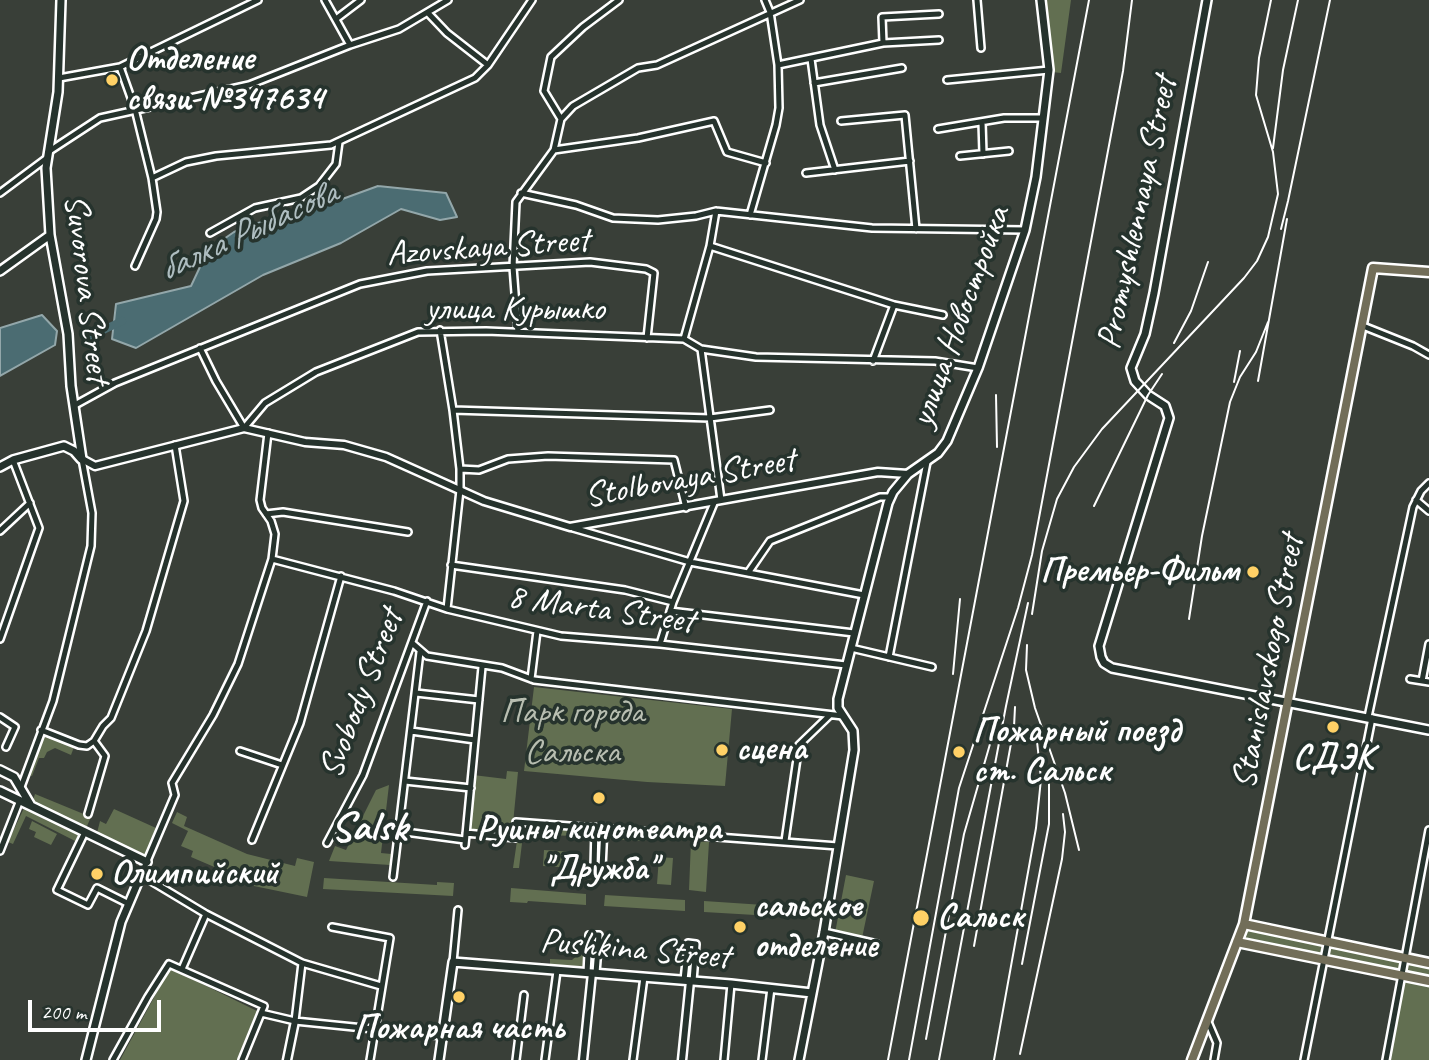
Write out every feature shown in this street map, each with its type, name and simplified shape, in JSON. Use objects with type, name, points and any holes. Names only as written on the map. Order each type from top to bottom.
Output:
[{"type":"main road","name":"Suvorova Street","points":[[61,0],[59,78],[46,168],[50,234],[68,334],[71,386],[82,459]]},
{"type":"main road","name":"улица Новостройка","points":[[844,716],[838,708],[838,699],[891,497],[908,474],[939,453],[947,440],[978,368],[1025,230],[1036,177],[1049,69],[1041,0]]},
{"type":"main road","name":"Promyshlennaya Street","points":[[1207,0],[1154,293],[1144,334],[1131,368],[1135,381],[1148,395],[1165,406],[1169,418],[1099,646],[1104,663],[1112,668],[1287,702]]},
{"type":"main road","points":[[0,271],[50,234]]},
{"type":"main road","name":"Stanislavskogo Street","points":[[1192,1060],[1244,924],[1373,268],[1429,272]]},
{"type":"main road","points":[[0,467],[13,460],[64,446],[82,459]]},
{"type":"main road","points":[[1287,702],[1429,730]]},
{"type":"main road","points":[[799,1060],[824,932],[854,750],[853,732],[844,716]]},
{"type":"main road","points":[[0,770],[14,777],[30,805]]},
{"type":"main road","points":[[0,792],[147,862]]},
{"type":"main road","points":[[86,1060],[111,956],[141,875]]},
{"type":"main road","points":[[1244,924],[1429,963]]},
{"type":"main road","points":[[1237,942],[1429,981]]},
{"type":"main road","points":[[439,1060],[453,962]]},
{"type":"main road","name":"Pushkina Street","points":[[453,962],[812,993]]},
{"type":"street","points":[[59,78],[120,67],[258,0]]},
{"type":"street","points":[[325,0],[350,45]]},
{"type":"street","points":[[336,19],[361,0]]},
{"type":"street","points":[[0,193],[100,118],[249,85],[350,45],[399,29],[448,0]]},
{"type":"street","points":[[152,178],[186,162],[339,142],[475,78],[488,65],[532,0]]},
{"type":"street","points":[[561,119],[544,91],[551,57],[583,27],[620,0]]},
{"type":"street","points":[[750,215],[779,108],[778,65],[770,12],[765,0]]},
{"type":"street","points":[[518,332],[513,267],[516,202],[554,150],[561,119],[573,106],[638,68],[657,65],[800,0]]},
{"type":"street","points":[[977,0],[981,48]]},
{"type":"street","points":[[428,13],[447,33],[488,65]]},
{"type":"street","points":[[883,43],[882,17],[939,14]]},
{"type":"street","points":[[778,65],[883,43],[939,40]]},
{"type":"street","points":[[811,59],[820,125],[835,170]]},
{"type":"street","points":[[120,67],[135,109],[152,178],[156,219],[135,266]]},
{"type":"street","points":[[814,83],[902,68]]},
{"type":"street","points":[[947,80],[1049,69]]},
{"type":"street","points":[[841,121],[905,115],[916,229]]},
{"type":"street","points":[[938,130],[1004,118],[1043,118]]},
{"type":"street","points":[[554,150],[638,138],[714,121],[727,152],[766,163]]},
{"type":"street","points":[[982,122],[983,154]]},
{"type":"street","points":[[211,233],[255,208],[301,198],[319,186],[336,164],[339,142]]},
{"type":"street","points":[[960,156],[1009,151]]},
{"type":"street","points":[[806,173],[910,161]]},
{"type":"street","points":[[521,193],[576,205],[613,218],[658,220],[716,211],[872,228],[1025,230]]},
{"type":"street","points":[[684,339],[710,246],[716,211]]},
{"type":"street","points":[[710,246],[894,305],[943,315]]},
{"type":"street","name":"Azovskaya Street","points":[[75,405],[115,383],[360,284],[427,271],[590,262],[646,269],[653,273],[647,338]]},
{"type":"street","points":[[873,361],[894,305]]},
{"type":"street","points":[[1363,326],[1429,355]]},
{"type":"street","points":[[440,330],[460,469],[447,610]]},
{"type":"street","name":"улица Курышко","points":[[244,428],[265,403],[316,372],[418,332],[440,330],[684,339],[701,349],[756,357],[935,361],[978,368]]},
{"type":"street","points":[[82,459],[95,466],[244,428],[200,348]]},
{"type":"street","points":[[660,644],[673,602],[718,502],[701,349]]},
{"type":"street","points":[[453,410],[710,418],[770,411]]},
{"type":"street","name":"Stolbovaya Street","points":[[244,428],[305,442],[344,445],[386,457],[484,500],[570,527],[878,472],[908,474]]},
{"type":"street","points":[[268,433],[260,500],[275,534],[272,559],[238,664],[213,715],[172,783],[175,795],[141,875],[206,914],[302,963],[381,986]]},
{"type":"street","points":[[41,730],[87,746],[111,718],[146,631],[184,501],[175,445]]},
{"type":"street","points":[[460,469],[479,470],[508,459],[548,456],[674,460],[686,508]]},
{"type":"street","points":[[20,790],[53,701],[92,546],[92,513],[82,459]]},
{"type":"street","points":[[0,639],[39,528],[13,460]]},
{"type":"street","points":[[888,657],[927,462]]},
{"type":"street","points":[[1304,1060],[1370,718],[1416,500],[1429,483]]},
{"type":"street","points":[[748,573],[770,541],[880,497],[891,497]]},
{"type":"street","points":[[1416,500],[1429,511]]},
{"type":"street","points":[[0,531],[30,503]]},
{"type":"street","points":[[266,514],[283,512],[408,532]]},
{"type":"street","points":[[570,527],[690,562],[864,595]]},
{"type":"street","name":"8 Marta Street","points":[[272,559],[427,601],[447,610],[561,636],[846,665]]},
{"type":"street","points":[[452,565],[625,590],[673,602]]},
{"type":"street","points":[[252,841],[300,723],[341,576]]},
{"type":"street","name":"Svobody Street","points":[[327,843],[363,775],[427,601]]},
{"type":"street","points":[[670,611],[854,633]]},
{"type":"street","points":[[531,679],[537,631]]},
{"type":"street","points":[[412,643],[427,656],[482,667],[502,668],[531,679],[844,716]]},
{"type":"street","points":[[1422,681],[1429,644]]},
{"type":"street","points":[[850,648],[932,667]]},
{"type":"street","points":[[393,877],[420,652]]},
{"type":"street","points":[[398,831],[465,843],[482,667]]},
{"type":"street","points":[[1410,679],[1429,682]]},
{"type":"street","points":[[416,693],[479,700]]},
{"type":"street","points":[[785,841],[799,745],[830,715]]},
{"type":"street","points":[[0,717],[15,727],[6,747]]},
{"type":"street","points":[[411,731],[475,740]]},
{"type":"street","points":[[88,814],[105,756],[94,741]]},
{"type":"street","points":[[240,751],[282,765]]},
{"type":"street","points":[[10,796],[17,781]]},
{"type":"street","points":[[405,781],[471,788]]},
{"type":"street","points":[[0,851],[20,800]]},
{"type":"street","points":[[516,822],[838,846]]},
{"type":"street","points":[[595,827],[594,867],[602,867],[604,827]]},
{"type":"street","points":[[1386,1060],[1429,830]]},
{"type":"street","points":[[85,832],[57,890],[88,905],[97,888],[129,904]]},
{"type":"street","points":[[466,833],[515,838]]},
{"type":"street","points":[[453,962],[458,910]]},
{"type":"street","points":[[182,969],[206,914]]},
{"type":"street","points":[[332,927],[390,938],[370,1060]]},
{"type":"street","points":[[824,932],[877,944]]},
{"type":"street","points":[[583,1060],[591,973],[599,935],[589,935],[591,973]]},
{"type":"street","points":[[682,1060],[689,981],[696,944],[688,943],[689,981]]},
{"type":"street","points":[[290,1060],[302,963]]},
{"type":"street","points":[[113,1060],[169,964],[263,1009],[295,1021],[442,1036]]},
{"type":"street","points":[[545,1060],[557,971]]},
{"type":"street","points":[[633,1060],[644,977]]},
{"type":"street","points":[[724,1060],[731,984]]},
{"type":"street","points":[[762,1060],[771,988]]},
{"type":"street","points":[[516,1060],[524,995]]},
{"type":"street","points":[[242,1060],[263,1009]]},
{"type":"street","points":[[1208,1022],[1217,1043],[1214,1060]]},
{"type":"green space","points":[[1044,0],[1071,0],[1061,73],[1052,72]]},
{"type":"green space","name":"Парк города Сальска","points":[[534,687],[732,709],[725,786],[524,771]]},
{"type":"green space","points":[[46,735],[74,747],[71,755],[55,748],[47,752],[44,758],[39,758],[32,776],[26,774],[40,738]]},
{"type":"green space","points":[[507,771],[518,772],[512,834],[467,829],[473,775],[506,779]]},
{"type":"green space","points":[[389,785],[381,853],[391,854],[390,865],[329,861],[335,846],[346,850],[376,790]]},
{"type":"green space","points":[[35,794],[91,817],[87,826],[83,827],[32,803]]},
{"type":"green space","points":[[25,806],[81,832],[79,843],[26,816],[13,844],[8,842]]},
{"type":"green space","points":[[114,809],[156,828],[159,832],[146,855],[97,833],[100,821],[106,824]]},
{"type":"green space","points":[[177,812],[187,817],[184,826],[247,854],[295,866],[297,858],[314,862],[307,897],[254,886],[191,857],[193,851],[181,846],[188,831],[172,823]]},
{"type":"green space","points":[[32,821],[57,834],[51,845],[34,837],[36,832],[29,829]]},
{"type":"green space","points":[[527,827],[572,830],[572,836],[526,834]]},
{"type":"green space","points":[[605,831],[642,833],[646,841],[604,839]]},
{"type":"green space","points":[[518,834],[523,835],[519,868],[513,868]]},
{"type":"green space","points":[[691,841],[709,842],[706,892],[689,890]]},
{"type":"green space","points":[[544,850],[574,852],[573,868],[543,866]]},
{"type":"green space","points":[[659,857],[673,858],[671,885],[657,884]]},
{"type":"green space","points":[[846,875],[874,881],[862,938],[835,933]]},
{"type":"green space","points":[[324,878],[437,885],[437,882],[454,883],[453,896],[323,889]]},
{"type":"green space","points":[[511,888],[586,894],[586,905],[510,902]]},
{"type":"green space","points":[[605,895],[685,900],[685,911],[604,906]]},
{"type":"green space","points":[[704,901],[824,909],[823,919],[704,912]]},
{"type":"green space","points":[[1244,924],[1429,963],[1429,1060],[1386,1060],[1401,976],[1237,942]]},
{"type":"green space","points":[[585,951],[585,967],[550,965],[550,959],[572,960]]},
{"type":"green space","points":[[170,968],[257,1011],[237,1060],[120,1060]]},
{"type":"water","points":[[378,186],[446,193],[457,217],[440,220],[401,209],[341,243],[263,275],[136,348],[112,339],[116,304],[191,286],[208,250],[234,232],[253,224],[304,213]]},
{"type":"water","points":[[42,315],[57,331],[55,345],[0,376],[0,328]]},
{"type":"waterway","name":"балка Рыбасова","points":[[87,338],[122,321]]},
{"type":"railway","points":[[888,1060],[1089,0]]},
{"type":"railway","points":[[909,1060],[959,788],[1018,608],[1032,555],[1123,71],[1132,0]]},
{"type":"railway","points":[[1032,614],[1042,551],[1057,499],[1074,467],[1102,429],[1244,278],[1257,261],[1268,237],[1278,194],[1273,152],[1256,95],[1259,58],[1271,0]]},
{"type":"railway","points":[[1273,148],[1283,70],[1298,0]]},
{"type":"railway","points":[[1281,229],[1330,0]]},
{"type":"railway","points":[[1258,381],[1287,219]]},
{"type":"railway","points":[[1174,343],[1191,311],[1208,262]]},
{"type":"railway","points":[[1189,619],[1202,536],[1230,402],[1268,322]]},
{"type":"railway","points":[[1234,382],[1240,351]]},
{"type":"railway","points":[[1094,506],[1148,395],[1162,374]]},
{"type":"railway","points":[[996,395],[997,447]]},
{"type":"railway","points":[[953,674],[960,599]]},
{"type":"railway","points":[[939,1060],[1028,603]]},
{"type":"railway","points":[[1027,645],[1026,670],[1035,708],[1065,793],[1079,850]]},
{"type":"railway","points":[[974,946],[1014,727],[1015,707]]},
{"type":"railway","points":[[994,1060],[1036,828],[1041,779],[1036,732]]},
{"type":"railway","points":[[926,1039],[964,834],[990,744]]},
{"type":"railway","points":[[1022,964],[1049,824],[1049,784]]},
{"type":"railway","points":[[1020,1054],[1062,859],[1065,832],[1063,814]]},
{"type":"place","name":"Отделение связи №347634","points":[[112,80]]},
{"type":"place","name":"Премьер-Фильм","points":[[1253,572]]},
{"type":"place","name":"СДЭК","points":[[1333,727]]},
{"type":"place","name":"сцена","points":[[722,750]]},
{"type":"place","name":"Пожарный поезд ст. Сальск","points":[[959,752]]},
{"type":"place","name":"Руины кинотеатра \"Дружба\"","points":[[599,798]]},
{"type":"place","name":"Олимпийский","points":[[97,874]]},
{"type":"place","name":"Сальск","points":[[921,918]]},
{"type":"place","name":"сальское отделение","points":[[740,927]]},
{"type":"place","name":"Пожарная часть","points":[[459,997]]},
{"type":"district","name":"Salsk","points":[[369,829]]}]
